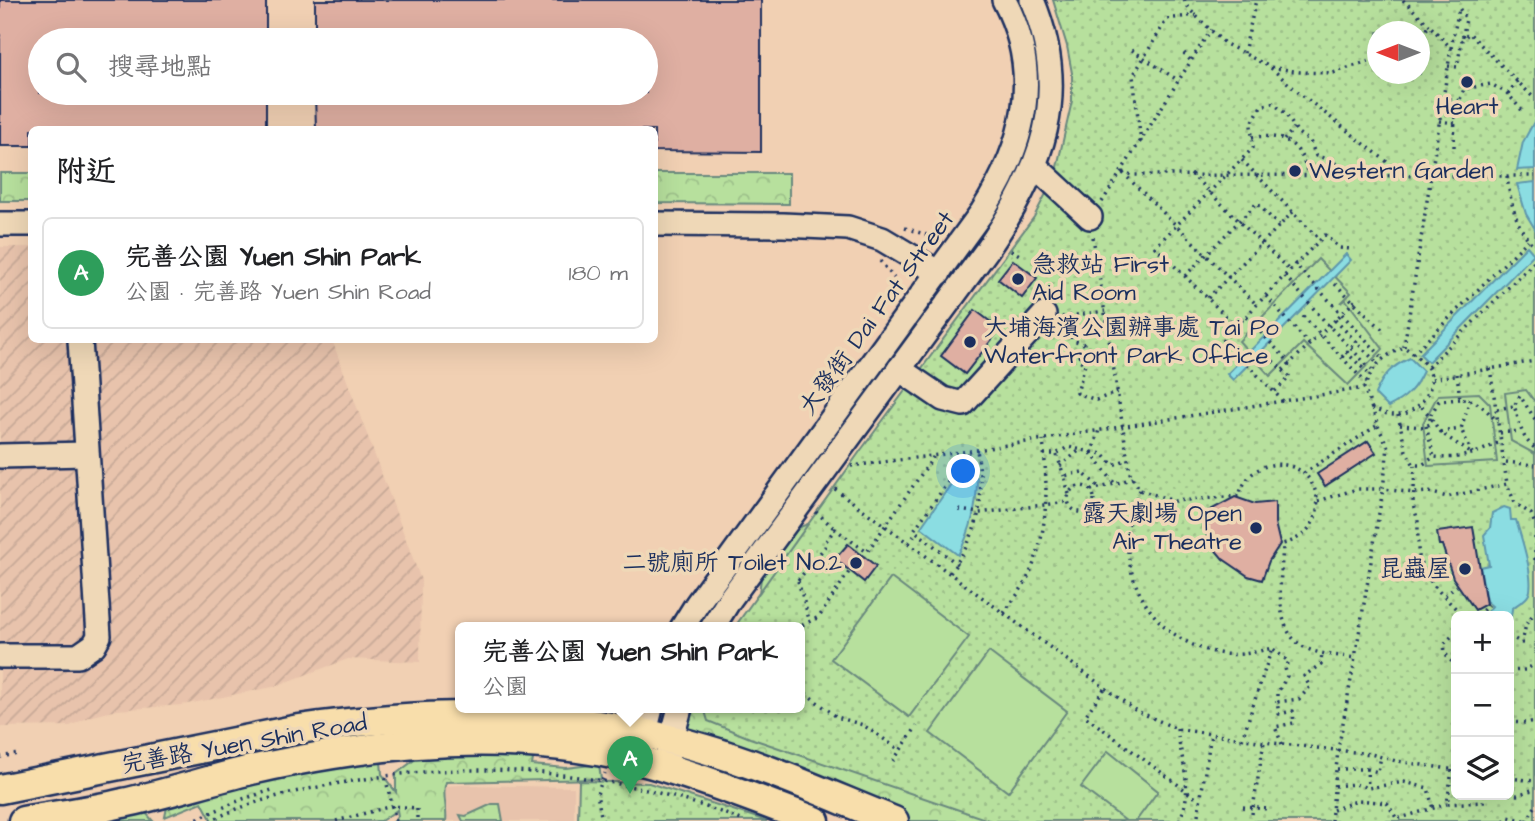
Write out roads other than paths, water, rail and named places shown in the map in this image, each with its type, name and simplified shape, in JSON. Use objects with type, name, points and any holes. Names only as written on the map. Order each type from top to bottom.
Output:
[{"type":"main road","name":"完善路 Yuen Shin Road","points":[[0,789],[299,729],[408,717],[521,716],[655,727],[894,821]]},
{"type":"main road","name":"完善路 Yuen Shin Road","points":[[23,821],[121,804],[252,770],[349,751],[466,741],[579,748],[815,821]]},
{"type":"street","name":"大發街 Dai Fat Street","points":[[686,622],[939,273],[998,186],[1016,148],[1026,90],[1018,36],[1003,0]]},
{"type":"street","name":"大發街 Dai Fat Street","points":[[716,622],[1004,225],[1025,189],[1049,121],[1052,89],[1045,36],[1032,0]]},
{"type":"street","points":[[1035,166],[1090,217]]},
{"type":"street","points":[[0,224],[28,224]]},
{"type":"street","points":[[658,224],[765,224],[848,228],[883,239],[939,273]]},
{"type":"street","points":[[899,369],[943,399],[963,404],[1044,315]]},
{"type":"street","points":[[0,656],[78,656],[94,645],[99,636],[80,343]]},
{"type":"street","points":[[0,456],[86,454]]},
{"type":"street","points":[[640,769],[655,727],[673,713]]},
{"type":"water","points":[[1535,120],[1535,169],[1517,170],[1523,142]]},
{"type":"water","points":[[1535,182],[1535,229],[1526,214],[1517,184]]},
{"type":"water","points":[[1527,246],[1534,254],[1428,362],[1420,354]]},
{"type":"water","points":[[1346,254],[1351,260],[1233,380],[1227,374]]},
{"type":"water","points":[[1410,358],[1423,371],[1409,392],[1388,407],[1375,394],[1389,372]]},
{"type":"water","points":[[977,477],[973,517],[958,555],[921,527],[954,480]]},
{"type":"water","points":[[1504,507],[1510,509],[1511,520],[1516,520],[1527,558],[1529,594],[1512,611],[1488,611],[1492,606],[1486,601],[1480,567],[1489,565],[1484,535],[1490,528],[1492,513]]},
{"type":"place","name":"Heart","points":[[1467,82]]},
{"type":"place","name":"Western Garden","points":[[1295,171]]},
{"type":"place","name":"急救站 First Aid Room","points":[[1018,279]]},
{"type":"place","name":"大埔海濱公園辦事處 Tai Po Waterfront Park Office","points":[[970,342]]},
{"type":"place","name":"露天劇場 Open Air Theatre","points":[[1256,528]]},
{"type":"place","name":"二號廁所 Toilet No.2","points":[[856,563]]},
{"type":"place","name":"昆蟲屋","points":[[1465,569]]},
{"type":"place","name":"完善公園 Yuen Shin Park","points":[[630,794]]}]
